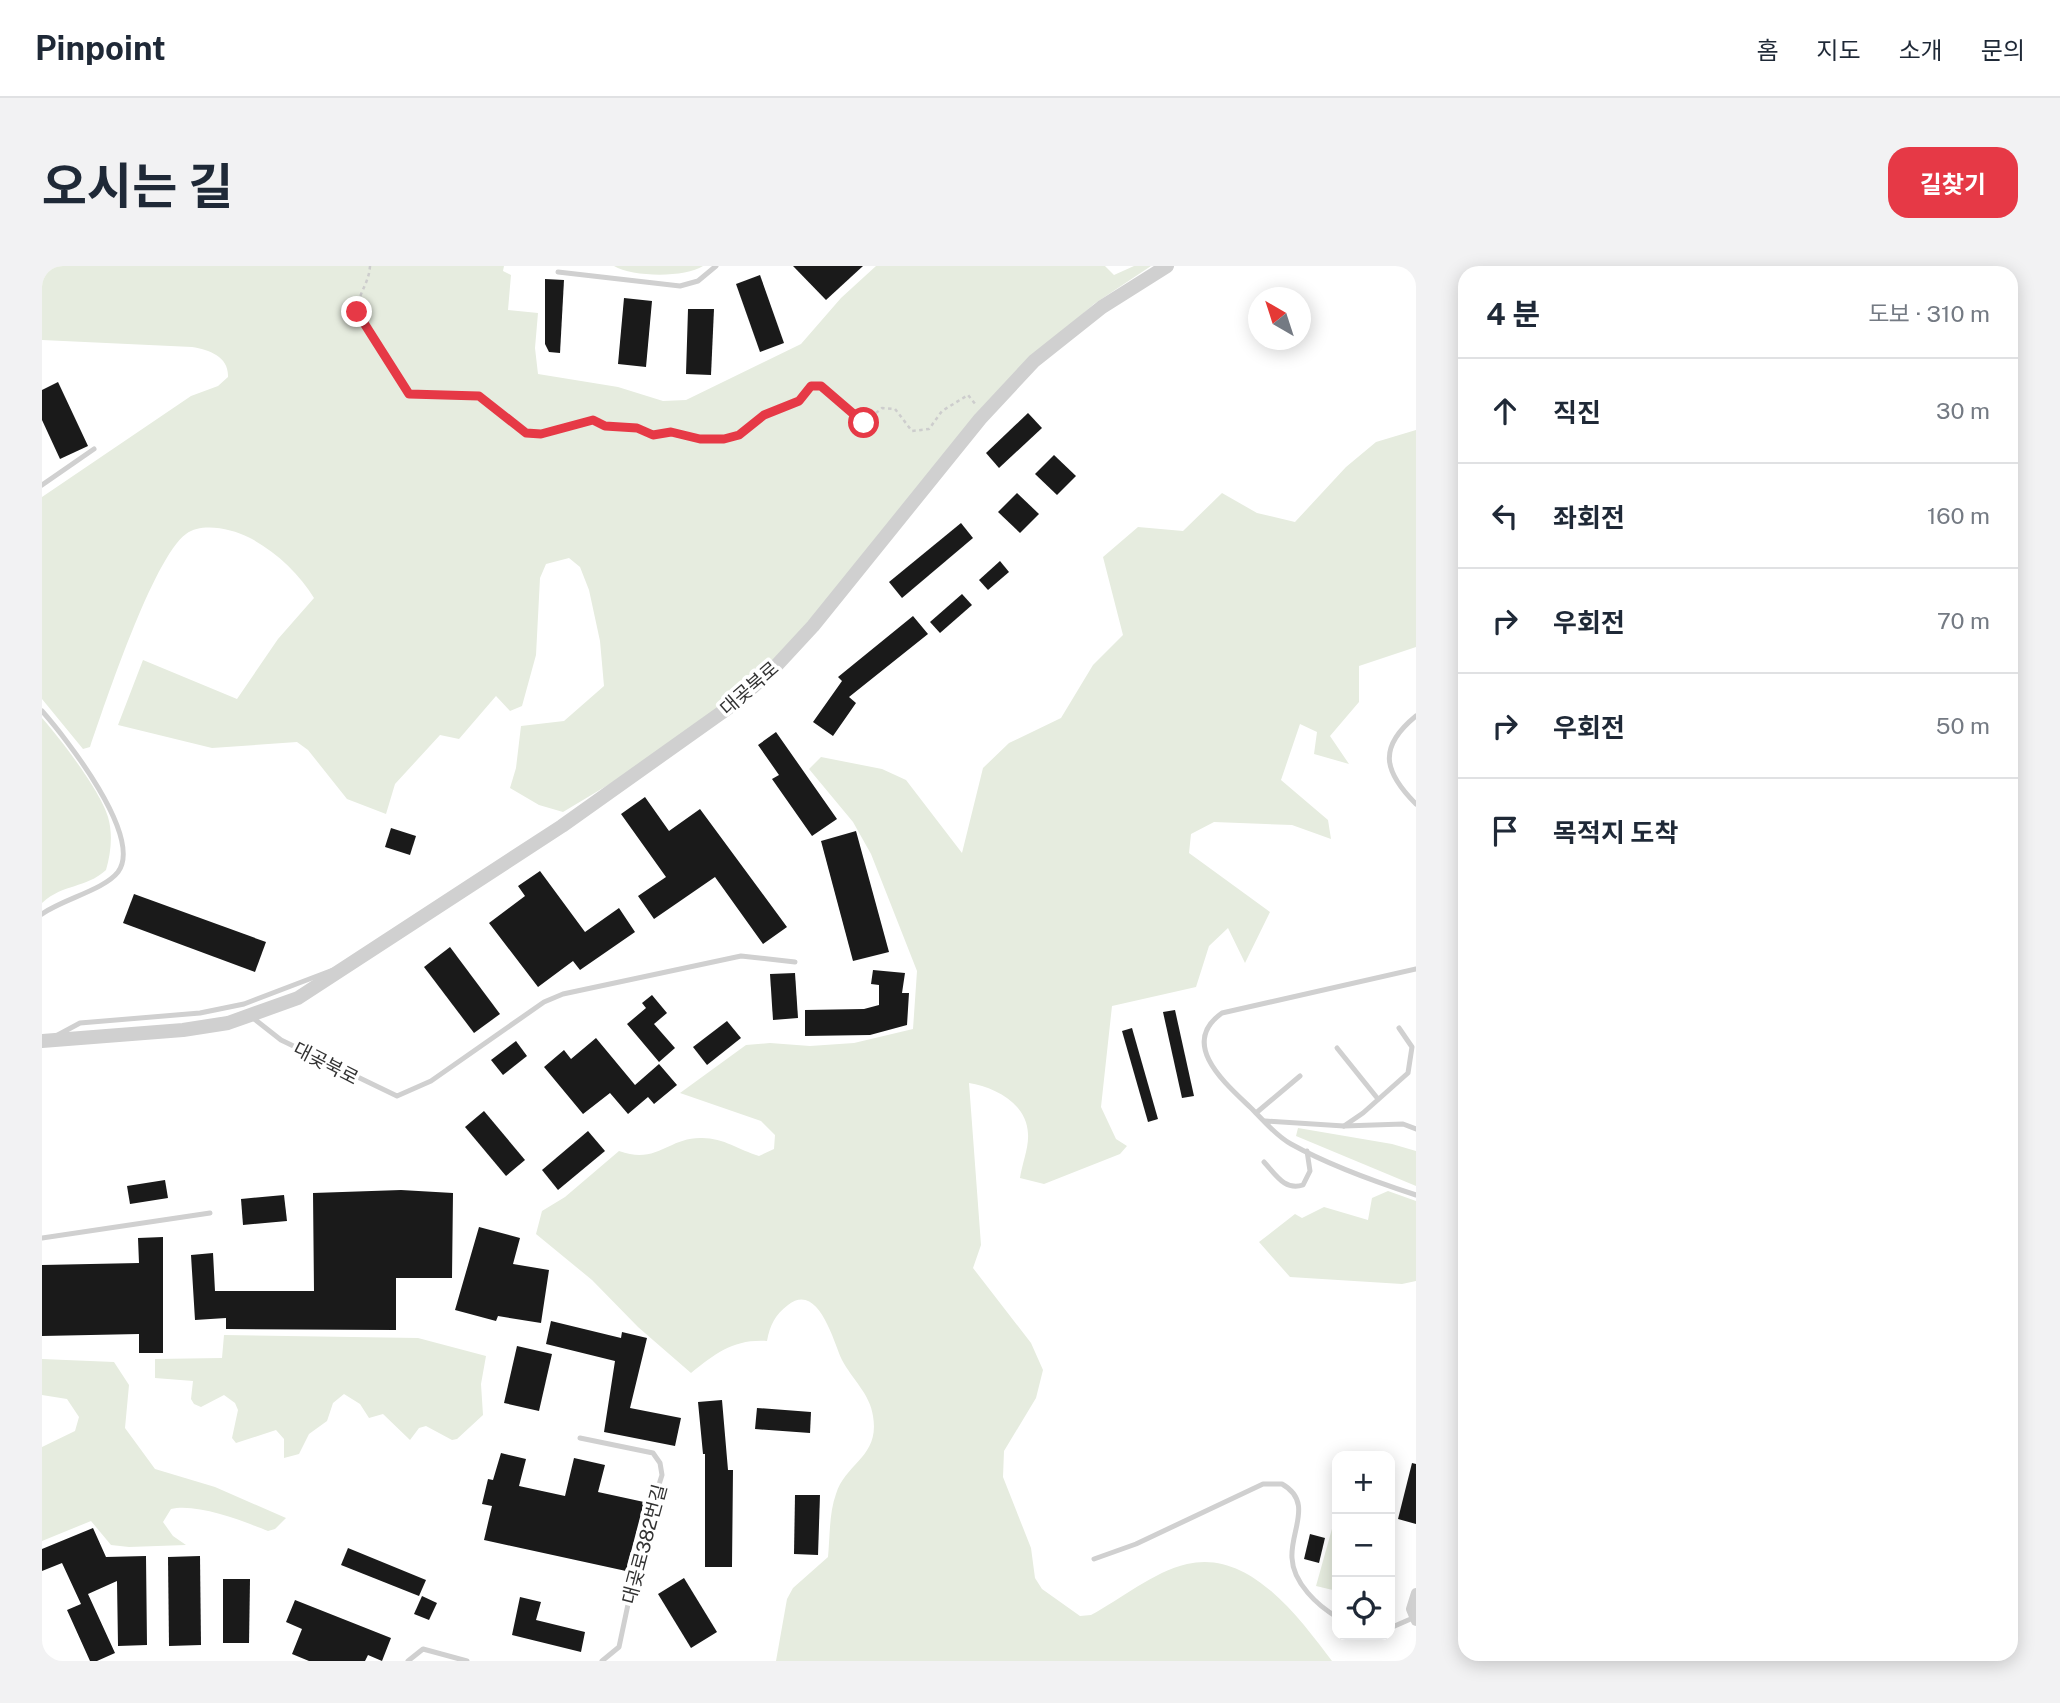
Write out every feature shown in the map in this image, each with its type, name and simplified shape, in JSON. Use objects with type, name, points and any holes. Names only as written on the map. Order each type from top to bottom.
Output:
[{"type":"street","name":"대곶북로","points":[[46,1041],[183,1030],[250,1016],[298,998],[562,826],[735,703],[813,626],[979,419],[1034,361],[1102,307],[1167,266]]},
{"type":"street","points":[[1414,1620],[1416,1593]]},
{"type":"lane","points":[[558,272],[680,286],[698,281],[716,266]]},
{"type":"lane","points":[[42,485],[94,449]]},
{"type":"lane","points":[[42,711],[82,762],[113,813],[122,855],[119,870],[105,883],[60,901],[42,914]]},
{"type":"lane","points":[[1416,716],[1395,737],[1388,759],[1393,777],[1416,804]]},
{"type":"lane","name":"대곶북로","points":[[250,1016],[281,1040],[397,1096],[431,1081],[544,1002],[563,994],[741,956],[795,962]]},
{"type":"lane","points":[[46,1041],[80,1023],[201,1013],[244,1004],[326,971],[344,969]]},
{"type":"lane","points":[[1416,969],[1222,1013],[1212,1020],[1205,1037],[1208,1062],[1256,1113],[1290,1143],[1416,1195]]},
{"type":"lane","points":[[1344,1126],[1408,1073],[1412,1062],[1412,1047],[1399,1028]]},
{"type":"lane","points":[[1336,1048],[1378,1099]]},
{"type":"lane","points":[[1256,1113],[1300,1076]]},
{"type":"lane","points":[[1265,1121],[1344,1126],[1403,1124],[1416,1129]]},
{"type":"lane","points":[[1264,1162],[1284,1184],[1294,1188],[1303,1185],[1310,1171],[1307,1151]]},
{"type":"lane","points":[[42,1238],[210,1213]]},
{"type":"lane","name":"대곶로382번길","points":[[580,1438],[653,1453],[660,1463],[662,1475],[642,1538],[619,1647],[602,1661]]},
{"type":"lane","points":[[1094,1559],[1136,1544],[1263,1484],[1282,1484],[1296,1496],[1300,1506],[1291,1556],[1293,1566],[1314,1600],[1332,1613]]},
{"type":"lane","points":[[1395,1626],[1414,1620]]},
{"type":"lane","points":[[408,1661],[423,1649],[467,1661]]},
{"type":"path","points":[[370,266],[365,287],[357,299],[357,312],[409,394],[479,396],[526,433],[541,434],[593,420],[605,426],[637,428],[653,435],[671,432],[700,439],[724,439],[739,435],[764,415],[799,401],[811,386],[821,386],[864,423],[882,408],[895,409],[912,431],[929,429],[942,411],[968,396],[975,405],[980,405],[979,419]]},
{"type":"shaded area","points":[[42,266],[504,266],[503,271],[511,275],[508,310],[538,313],[535,348],[538,374],[618,387],[663,401],[686,400],[801,344],[841,298],[876,266],[1105,266],[1114,275],[1134,266],[1151,266],[1094,304],[1020,369],[759,681],[628,773],[563,812],[539,805],[510,788],[516,768],[521,726],[564,721],[604,686],[600,641],[589,590],[580,567],[569,558],[546,564],[540,578],[536,655],[522,706],[510,711],[496,696],[459,739],[440,735],[395,784],[386,814],[347,799],[308,750],[297,742],[212,748],[118,725],[143,660],[237,699],[278,639],[314,598],[301,580],[276,555],[258,542],[234,531],[200,528],[186,534],[173,548],[159,571],[131,633],[90,747],[83,749],[42,699],[42,497],[191,396],[218,386],[228,377],[222,360],[199,348],[42,340]]},
{"type":"shaded area","points":[[614,266],[703,266],[684,273],[658,275],[622,270]]},
{"type":"shaded area","points":[[1416,430],[1416,647],[1359,666],[1359,702],[1330,736],[1349,764],[1314,754],[1317,732],[1300,724],[1281,780],[1328,820],[1331,839],[1292,825],[1214,822],[1191,834],[1189,853],[1270,912],[1245,963],[1228,928],[1209,946],[1196,987],[1112,1006],[1101,1107],[1116,1139],[1127,1146],[1120,1154],[1044,1184],[1020,1178],[1028,1139],[1022,1114],[1007,1098],[989,1088],[969,1083],[981,1245],[973,1268],[1031,1343],[1043,1370],[1036,1398],[1004,1451],[1003,1477],[1031,1548],[1035,1578],[1042,1589],[1080,1616],[1091,1615],[1150,1579],[1174,1568],[1210,1562],[1232,1567],[1271,1591],[1288,1607],[1332,1661],[776,1661],[787,1599],[793,1588],[828,1557],[836,1494],[847,1474],[872,1441],[873,1416],[865,1394],[842,1360],[824,1317],[808,1301],[799,1300],[783,1309],[774,1321],[767,1341],[735,1345],[709,1359],[691,1373],[638,1327],[592,1280],[536,1234],[542,1211],[565,1197],[619,1151],[644,1155],[690,1139],[702,1138],[724,1142],[759,1156],[774,1149],[775,1135],[761,1121],[680,1093],[746,1045],[770,1043],[810,1046],[854,1043],[913,1029],[917,971],[871,854],[853,822],[809,769],[821,757],[882,769],[906,780],[962,853],[983,768],[1009,743],[1061,718],[1093,665],[1123,635],[1103,557],[1138,527],[1183,531],[1222,493],[1257,513],[1295,522],[1346,467],[1376,442]]},
{"type":"shaded area","points":[[42,718],[89,780],[104,806],[110,823],[111,837],[106,870],[90,880],[58,892],[42,903]]},
{"type":"shaded area","points":[[1298,1128],[1392,1144],[1416,1151],[1416,1186],[1296,1136]]},
{"type":"shaded area","points":[[1388,1191],[1416,1201],[1416,1281],[1402,1284],[1290,1277],[1259,1242],[1295,1214],[1302,1218],[1324,1207],[1368,1220],[1372,1198]]},
{"type":"shaded area","points":[[224,1335],[418,1338],[486,1356],[481,1384],[483,1415],[457,1439],[452,1440],[426,1426],[419,1428],[410,1440],[383,1414],[369,1418],[360,1404],[344,1394],[333,1403],[327,1421],[309,1434],[299,1454],[284,1458],[284,1439],[276,1430],[236,1443],[232,1438],[238,1410],[235,1403],[224,1395],[201,1407],[191,1399],[193,1381],[155,1378],[155,1359],[222,1358]]},
{"type":"shaded area","points":[[42,1359],[114,1362],[129,1385],[125,1428],[155,1469],[215,1487],[286,1518],[275,1529],[268,1531],[194,1508],[171,1509],[163,1522],[173,1536],[186,1545],[111,1545],[91,1521],[42,1541],[42,1447],[75,1431],[79,1417],[67,1399],[42,1395]]},
{"type":"shaded area","points":[[1332,1529],[1332,1590],[1316,1586]]},
{"type":"building","points":[[793,266],[863,266],[826,300]]},
{"type":"building","points":[[760,275],[784,343],[760,352],[736,284]]},
{"type":"building","points":[[545,279],[564,280],[560,353],[549,352],[545,344]]},
{"type":"building","points":[[624,298],[652,301],[646,367],[618,364]]},
{"type":"building","points":[[688,309],[714,309],[711,375],[686,374]]},
{"type":"building","points":[[58,382],[88,446],[60,459],[42,420],[42,390]]},
{"type":"building","points":[[1028,413],[1042,428],[999,468],[986,453]]},
{"type":"building","points":[[1054,455],[1076,476],[1057,495],[1035,474]]},
{"type":"building","points":[[1017,493],[1039,514],[1020,533],[998,512]]},
{"type":"building","points":[[961,523],[973,538],[902,598],[889,582]]},
{"type":"building","points":[[1000,561],[1009,572],[988,590],[979,580]]},
{"type":"building","points":[[962,594],[972,605],[940,633],[930,622]]},
{"type":"building","points":[[913,616],[928,634],[849,697],[856,703],[833,736],[813,722],[842,681],[838,677]]},
{"type":"building","points":[[776,732],[837,819],[812,836],[772,779],[779,775],[758,745]]},
{"type":"building","points":[[645,797],[669,831],[700,809],[787,927],[763,944],[715,877],[654,919],[638,896],[666,877],[621,814]]},
{"type":"building","points":[[391,828],[416,836],[410,855],[385,847]]},
{"type":"building","points":[[856,831],[889,952],[853,961],[821,841]]},
{"type":"building","points":[[540,871],[585,932],[619,908],[635,932],[580,970],[573,961],[538,987],[489,923],[525,896],[518,886]]},
{"type":"building","points":[[134,894],[266,942],[255,972],[123,923]]},
{"type":"building","points":[[450,947],[500,1014],[474,1033],[424,967]]},
{"type":"building","points":[[873,970],[905,973],[902,993],[909,993],[907,1025],[870,1035],[805,1036],[805,1010],[864,1009],[879,1005],[879,985],[871,984]]},
{"type":"building","points":[[795,973],[798,1018],[773,1020],[770,974]]},
{"type":"building","points":[[652,995],[667,1013],[654,1024],[675,1048],[659,1062],[627,1024],[646,1008],[642,1003]]},
{"type":"building","points":[[1175,1010],[1194,1096],[1182,1098],[1163,1012]]},
{"type":"building","points":[[727,1021],[741,1038],[707,1065],[693,1047]]},
{"type":"building","points":[[1132,1028],[1158,1119],[1148,1122],[1122,1031]]},
{"type":"building","points":[[596,1038],[635,1085],[659,1064],[677,1085],[654,1104],[648,1097],[628,1114],[610,1093],[583,1114],[544,1067],[564,1050],[571,1059]]},
{"type":"building","points":[[516,1041],[527,1056],[503,1075],[491,1060]]},
{"type":"building","points":[[484,1111],[525,1160],[506,1176],[465,1127]]},
{"type":"building","points":[[588,1131],[605,1151],[558,1190],[542,1170]]},
{"type":"building","points":[[165,1180],[168,1198],[130,1204],[127,1186]]},
{"type":"building","points":[[401,1190],[453,1193],[452,1278],[396,1278],[396,1330],[226,1329],[226,1318],[195,1320],[191,1255],[213,1253],[215,1291],[314,1291],[313,1193]]},
{"type":"building","points":[[284,1195],[287,1221],[243,1225],[241,1199]]},
{"type":"building","points":[[479,1227],[520,1238],[513,1264],[549,1270],[541,1323],[498,1316],[496,1321],[455,1310]]},
{"type":"building","points":[[163,1237],[163,1353],[139,1353],[139,1334],[42,1336],[42,1265],[139,1263],[138,1238]]},
{"type":"building","points":[[551,1321],[621,1338],[622,1332],[647,1338],[630,1408],[681,1418],[675,1446],[604,1432],[615,1361],[546,1344]]},
{"type":"building","points":[[517,1346],[552,1354],[539,1411],[504,1403]]},
{"type":"building","points":[[722,1400],[728,1470],[733,1470],[732,1567],[705,1567],[705,1454],[698,1402]]},
{"type":"building","points":[[757,1408],[811,1412],[810,1433],[755,1429]]},
{"type":"building","points":[[501,1453],[526,1459],[519,1486],[565,1496],[574,1458],[605,1465],[598,1492],[644,1502],[626,1571],[484,1540],[492,1506],[482,1504],[488,1479],[493,1480]]},
{"type":"building","points":[[1412,1463],[1416,1464],[1416,1524],[1398,1519]]},
{"type":"building","points":[[795,1495],[820,1495],[818,1555],[794,1554]]},
{"type":"building","points":[[93,1528],[106,1557],[146,1556],[147,1645],[118,1646],[117,1581],[88,1594],[115,1653],[97,1661],[90,1661],[67,1610],[81,1604],[62,1563],[42,1571],[42,1549]]},
{"type":"building","points":[[1310,1534],[1325,1538],[1319,1563],[1304,1559]]},
{"type":"building","points":[[348,1548],[426,1580],[419,1596],[341,1565]]},
{"type":"building","points":[[200,1556],[201,1645],[169,1646],[168,1557]]},
{"type":"building","points":[[684,1578],[717,1632],[691,1648],[658,1594]]},
{"type":"building","points":[[223,1579],[250,1579],[249,1643],[223,1643]]},
{"type":"building","points":[[422,1596],[437,1603],[429,1620],[414,1614]]},
{"type":"building","points":[[520,1597],[541,1602],[536,1620],[585,1632],[581,1652],[512,1635]]},
{"type":"building","points":[[295,1600],[391,1638],[382,1661],[368,1655],[365,1661],[309,1661],[292,1654],[302,1629],[286,1622]]},
{"type":"route","points":[[357,312],[369,334],[399,373],[409,394],[479,396],[526,433],[541,434],[576,427],[585,421],[593,420],[605,426],[637,428],[653,435],[671,432],[700,439],[724,439],[739,435],[764,415],[784,410],[803,399],[811,386],[828,388],[849,407],[854,417],[864,423]]}]
